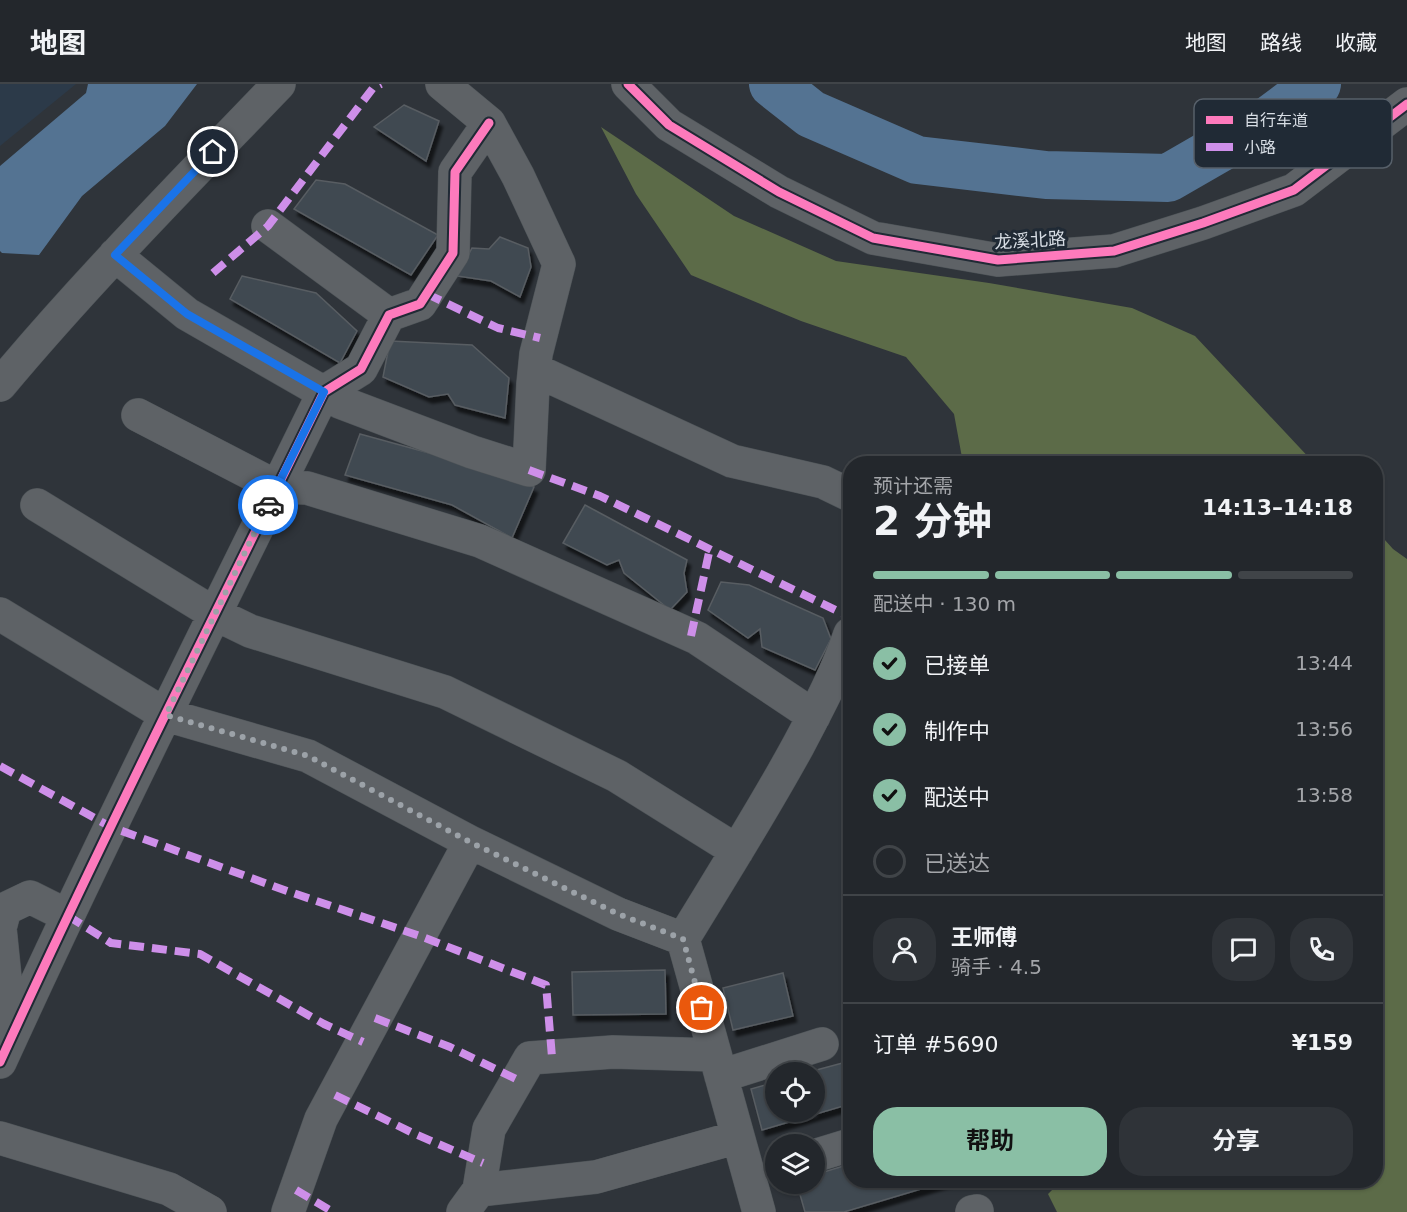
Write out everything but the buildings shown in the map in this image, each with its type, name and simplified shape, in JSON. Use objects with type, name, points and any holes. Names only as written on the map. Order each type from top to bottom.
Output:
[{"type":"street","points":[[0,385],[53,321],[279,84]]},
{"type":"street","points":[[115,255],[187,314],[340,402],[472,452],[529,470],[536,354],[559,264],[518,176],[489,123],[442,84]]},
{"type":"street","name":"龙溪北路","points":[[628,84],[669,125],[779,192],[873,238],[998,260],[1114,251],[1203,223],[1294,190],[1323,168]]},
{"type":"street","name":"龙溪北路","points":[[1392,115],[1407,104]]},
{"type":"street","points":[[6,1050],[68,915],[324,392],[361,369],[389,315],[420,304],[453,253],[455,172],[489,123]]},
{"type":"street","points":[[268,225],[389,315]]},
{"type":"street","points":[[535,370],[732,461],[824,482],[843,492]]},
{"type":"street","points":[[138,415],[277,487],[307,488],[480,541],[697,638],[814,716]]},
{"type":"street","points":[[37,505],[215,614],[250,631],[445,692],[617,776],[737,851]]},
{"type":"street","points":[[0,614],[166,715],[308,756],[470,842],[618,914],[683,939]]},
{"type":"street","points":[[759,1212],[762,1171],[738,1137],[683,939],[771,794],[814,716],[843,654]]},
{"type":"street","points":[[288,1212],[321,1119],[470,842]]},
{"type":"street","points":[[6,1050],[0,928],[5,909],[30,897],[68,915]]},
{"type":"street","points":[[738,1137],[596,1177],[471,1201],[489,1129],[530,1058],[613,1052],[718,1065],[822,1044]]},
{"type":"street","points":[[0,1138],[169,1189],[210,1212]]},
{"type":"street","points":[[825,1153],[843,1147]]},
{"type":"shaded area","points":[[0,84],[76,84],[0,146]]},
{"type":"green space","points":[[601,127],[734,216],[836,261],[989,283],[1132,308],[1195,336],[1307,456],[962,456],[954,414],[906,357],[801,321],[691,275],[636,194]]},
{"type":"green space","points":[[1383,538],[1407,559],[1407,1212],[1057,1212],[1048,1194],[1054,1188],[1383,1188]]},
{"type":"water","points":[[88,84],[197,84],[165,126],[82,196],[39,255],[2,253],[0,251],[0,166],[86,93]]},
{"type":"waterway","points":[[773,84],[811,114],[917,160],[1046,175],[1168,178],[1194,163]]},
{"type":"waterway","points":[[1297,99],[1317,84]]},
{"type":"marked path","points":[[213,273],[268,226],[373,88],[381,84]]},
{"type":"marked path","points":[[427,294],[498,328],[540,338]]},
{"type":"marked path","points":[[529,470],[600,496],[843,614]]},
{"type":"marked path","points":[[691,636],[710,548]]},
{"type":"marked path","points":[[0,766],[111,827],[287,891],[420,936],[546,985],[552,1057]]},
{"type":"marked path","points":[[68,916],[111,943],[200,954],[324,1024],[363,1042]]},
{"type":"marked path","points":[[375,1018],[450,1047],[518,1080]]},
{"type":"marked path","points":[[335,1095],[415,1134],[483,1163]]},
{"type":"marked path","points":[[296,1190],[333,1212]]},
{"type":"cycle path","points":[[628,84],[669,125],[779,192],[873,238],[998,260],[1114,251],[1203,223],[1294,190],[1323,168]]},
{"type":"cycle path","points":[[1392,115],[1407,104]]},
{"type":"cycle path","points":[[0,1062],[119,809],[324,392],[361,369],[389,315],[420,304],[453,253],[455,172],[489,123]]},
{"type":"way so far","points":[[268,505],[166,715],[308,756],[470,842],[618,914],[683,939],[702,1008]]},
{"type":"route","points":[[213,152],[115,255],[187,314],[324,392],[268,505]]}]
